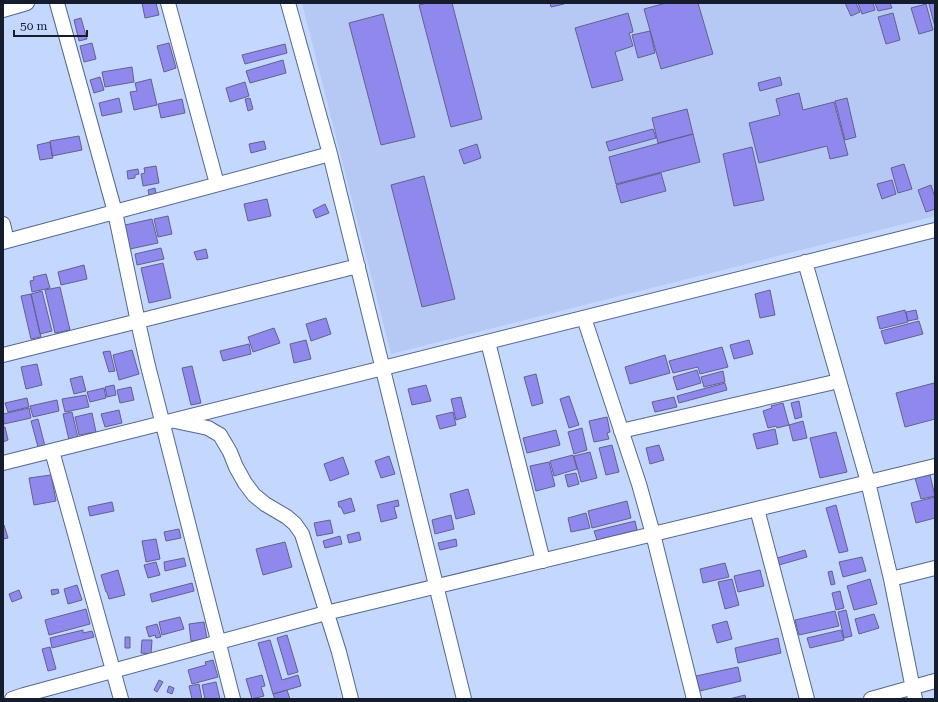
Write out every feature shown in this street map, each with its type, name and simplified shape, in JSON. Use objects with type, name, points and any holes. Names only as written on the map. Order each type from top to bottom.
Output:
[{"type":"street","points":[[3,10],[28,3]]},
{"type":"street","points":[[57,3],[115,212],[138,322],[168,422],[233,699]]},
{"type":"street","points":[[168,3],[217,184]]},
{"type":"street","points":[[288,3],[330,154],[464,699]]},
{"type":"street","points":[[3,224],[5,242],[330,154]]},
{"type":"street","points":[[3,463],[935,230]]},
{"type":"street","points":[[805,262],[868,482],[891,579],[913,693]]},
{"type":"street","points":[[3,355],[358,266]]},
{"type":"street","points":[[584,318],[639,484],[694,699]]},
{"type":"street","points":[[488,342],[543,561]]},
{"type":"street","points":[[621,431],[839,381]]},
{"type":"street","points":[[168,422],[208,428],[220,435],[245,483],[254,495],[265,504],[287,516],[302,534],[339,652],[351,699]]},
{"type":"street","points":[[52,451],[121,699]]},
{"type":"street","points":[[12,699],[24,694],[326,613],[935,466]]},
{"type":"street","points":[[757,509],[807,699]]},
{"type":"street","points":[[891,579],[935,568]]},
{"type":"street","points":[[871,699],[913,693],[935,681]]},
{"type":"shaded area","points":[[302,3],[935,3],[935,216],[391,354]]},
{"type":"building","points":[[142,3],[156,3],[159,15],[145,18]]},
{"type":"building","points":[[427,3],[452,3],[482,119],[451,127],[419,5]]},
{"type":"building","points":[[550,3],[564,3],[564,4],[551,7]]},
{"type":"building","points":[[666,3],[698,3],[713,54],[661,69],[644,9]]},
{"type":"building","points":[[845,3],[856,3],[860,12],[851,16]]},
{"type":"building","points":[[858,3],[873,3],[875,10],[862,14]]},
{"type":"building","points":[[875,3],[890,3],[892,8],[878,11]]},
{"type":"building","points":[[935,3],[935,27],[929,4]]},
{"type":"building","points":[[926,4],[933,30],[919,34],[911,8]]},
{"type":"building","points":[[628,13],[633,32],[629,33],[633,46],[615,52],[623,80],[592,88],[575,28]]},
{"type":"building","points":[[893,13],[900,40],[886,44],[878,17]]},
{"type":"building","points":[[383,14],[415,137],[381,145],[349,23]]},
{"type":"building","points":[[81,18],[87,39],[79,41],[74,20]]},
{"type":"building","points":[[650,31],[655,53],[638,58],[632,35]]},
{"type":"building","points":[[92,43],[96,59],[84,62],[80,46]]},
{"type":"building","points":[[169,43],[176,68],[164,72],[157,46]]},
{"type":"building","points":[[285,44],[287,53],[245,64],[242,55]]},
{"type":"building","points":[[283,60],[286,73],[250,83],[246,71]]},
{"type":"building","points":[[132,67],[134,82],[105,87],[102,72]]},
{"type":"building","points":[[100,77],[104,90],[94,93],[90,80]]},
{"type":"building","points":[[780,77],[782,85],[760,91],[758,83]]},
{"type":"building","points":[[151,79],[157,105],[134,110],[130,92],[137,91],[135,83]]},
{"type":"building","points":[[245,82],[249,96],[230,102],[226,88]]},
{"type":"building","points":[[799,93],[803,110],[834,102],[848,155],[830,159],[827,146],[759,163],[749,123],[780,115],[776,99]]},
{"type":"building","points":[[119,98],[122,112],[102,116],[99,103]]},
{"type":"building","points":[[250,98],[253,109],[248,111],[245,99]]},
{"type":"building","points":[[847,98],[856,137],[845,140],[835,101]]},
{"type":"building","points":[[182,99],[185,113],[161,118],[158,104]]},
{"type":"building","points":[[687,109],[693,134],[658,143],[652,118]]},
{"type":"building","points":[[653,129],[656,138],[609,151],[606,142]]},
{"type":"building","points":[[693,134],[700,162],[616,184],[609,157]]},
{"type":"building","points":[[79,136],[82,150],[52,156],[50,141]]},
{"type":"building","points":[[264,141],[266,149],[251,153],[249,144]]},
{"type":"building","points":[[50,142],[53,158],[40,160],[37,145]]},
{"type":"building","points":[[477,144],[481,158],[464,164],[459,150]]},
{"type":"building","points":[[752,147],[764,200],[734,206],[723,154]]},
{"type":"building","points":[[904,164],[912,189],[898,193],[891,168]]},
{"type":"building","points":[[156,166],[159,183],[143,186],[141,174],[145,173],[144,168]]},
{"type":"building","points":[[138,169],[139,174],[135,175],[135,178],[128,179],[127,171]]},
{"type":"building","points":[[661,173],[666,191],[621,203],[616,185]]},
{"type":"building","points":[[424,176],[455,299],[422,307],[391,185]]},
{"type":"building","points":[[892,180],[896,194],[882,199],[877,184]]},
{"type":"building","points":[[931,185],[935,198],[935,209],[926,212],[918,190]]},
{"type":"building","points":[[155,188],[156,194],[149,195],[148,190]]},
{"type":"building","points":[[267,199],[271,216],[248,221],[244,204]]},
{"type":"building","points":[[325,204],[329,213],[316,218],[313,210]]},
{"type":"building","points":[[168,216],[172,234],[158,237],[154,219]]},
{"type":"building","points":[[152,219],[158,243],[130,249],[125,225]]},
{"type":"building","points":[[161,248],[164,259],[137,265],[135,254]]},
{"type":"building","points":[[206,249],[208,258],[197,260],[194,252]]},
{"type":"building","points":[[163,263],[171,298],[149,303],[141,268]]},
{"type":"building","points":[[84,265],[87,279],[61,285],[58,272]]},
{"type":"building","points":[[46,274],[50,288],[32,292],[30,281],[34,280],[33,277]]},
{"type":"building","points":[[60,287],[70,330],[55,333],[45,290]]},
{"type":"building","points":[[770,290],[775,315],[760,318],[755,294]]},
{"type":"building","points":[[42,291],[52,331],[40,334],[31,294]]},
{"type":"building","points":[[31,294],[41,337],[31,339],[21,296]]},
{"type":"building","points":[[905,310],[908,322],[880,329],[877,317]]},
{"type":"building","points":[[916,310],[918,319],[908,321],[906,312]]},
{"type":"building","points":[[326,318],[331,334],[311,341],[306,324]]},
{"type":"building","points":[[919,321],[923,334],[885,344],[881,331]]},
{"type":"building","points":[[274,328],[280,343],[253,352],[248,337]]},
{"type":"building","points":[[306,340],[311,359],[294,363],[290,344]]},
{"type":"building","points":[[749,340],[753,354],[734,359],[730,345]]},
{"type":"building","points":[[249,344],[251,354],[223,361],[220,351]]},
{"type":"building","points":[[722,347],[728,367],[700,374],[698,367],[673,373],[669,361]]},
{"type":"building","points":[[132,350],[139,374],[119,380],[113,355]]},
{"type":"building","points":[[110,351],[115,371],[109,372],[103,352]]},
{"type":"building","points":[[665,355],[670,373],[630,384],[625,367]]},
{"type":"building","points":[[37,364],[42,385],[26,389],[21,367]]},
{"type":"building","points":[[192,366],[201,403],[191,405],[182,368]]},
{"type":"building","points":[[697,370],[701,383],[677,390],[673,377]]},
{"type":"building","points":[[723,371],[725,382],[704,387],[701,377]]},
{"type":"building","points":[[536,374],[543,403],[532,406],[524,377]]},
{"type":"building","points":[[82,376],[86,391],[74,394],[70,379]]},
{"type":"building","points":[[725,383],[727,390],[679,403],[677,396]]},
{"type":"building","points":[[934,383],[935,419],[905,427],[896,393]]},
{"type":"building","points":[[114,385],[116,395],[107,397],[105,387]]},
{"type":"building","points":[[426,385],[431,401],[412,405],[408,389]]},
{"type":"building","points":[[131,387],[134,400],[120,403],[117,390]]},
{"type":"building","points":[[104,388],[106,398],[90,402],[87,392]]},
{"type":"building","points":[[86,395],[89,407],[65,412],[62,399]]},
{"type":"building","points":[[569,396],[579,425],[569,428],[560,399]]},
{"type":"building","points":[[461,397],[466,417],[456,420],[451,399]]},
{"type":"building","points":[[674,397],[677,407],[655,412],[652,402]]},
{"type":"building","points":[[27,398],[29,407],[8,412],[5,403]]},
{"type":"building","points":[[57,400],[59,411],[33,417],[30,406]]},
{"type":"building","points":[[799,401],[802,417],[795,419],[791,403]]},
{"type":"building","points":[[783,403],[789,425],[777,428],[776,426],[768,428],[763,411],[772,408],[771,406]]},
{"type":"building","points":[[29,408],[31,418],[4,424],[3,414]]},
{"type":"building","points":[[119,410],[122,423],[105,427],[101,414]]},
{"type":"building","points":[[72,412],[78,438],[69,440],[63,414]]},
{"type":"building","points":[[453,412],[456,425],[440,429],[436,416]]},
{"type":"building","points":[[92,413],[96,432],[79,435],[75,417]]},
{"type":"building","points":[[607,417],[610,432],[607,433],[609,439],[594,442],[589,421]]},
{"type":"building","points":[[38,419],[45,446],[38,447],[31,421]]},
{"type":"building","points":[[803,421],[807,438],[793,441],[789,425]]},
{"type":"building","points":[[5,427],[8,440],[3,442],[3,428]]},
{"type":"building","points":[[582,428],[587,450],[574,454],[568,432]]},
{"type":"building","points":[[775,429],[778,444],[757,449],[753,434]]},
{"type":"building","points":[[556,430],[560,445],[527,453],[523,438]]},
{"type":"building","points":[[836,432],[847,472],[820,478],[810,438]]},
{"type":"building","points":[[612,445],[619,472],[606,475],[599,448]]},
{"type":"building","points":[[659,445],[664,460],[650,464],[646,448]]},
{"type":"building","points":[[590,452],[597,478],[581,482],[574,456]]},
{"type":"building","points":[[573,455],[577,469],[554,476],[550,461]]},
{"type":"building","points":[[389,456],[395,474],[381,478],[375,461]]},
{"type":"building","points":[[343,457],[349,474],[330,481],[324,464]]},
{"type":"building","points":[[549,462],[555,486],[536,491],[530,466]]},
{"type":"building","points":[[576,473],[579,484],[568,487],[565,475]]},
{"type":"building","points":[[51,475],[56,501],[34,505],[29,478]]},
{"type":"building","points":[[930,475],[935,496],[921,499],[915,478]]},
{"type":"building","points":[[468,489],[475,514],[456,519],[450,494]]},
{"type":"building","points":[[935,497],[935,518],[916,523],[911,503]]},
{"type":"building","points":[[351,498],[355,511],[344,514],[341,507],[339,507],[338,502]]},
{"type":"building","points":[[398,500],[399,506],[394,507],[397,518],[381,522],[377,505]]},
{"type":"building","points":[[627,501],[631,518],[592,528],[588,511]]},
{"type":"building","points":[[112,502],[114,511],[90,516],[88,507]]},
{"type":"building","points":[[836,505],[848,551],[839,553],[826,508]]},
{"type":"building","points":[[586,513],[590,528],[571,532],[568,518]]},
{"type":"building","points":[[451,515],[454,529],[435,534],[432,520]]},
{"type":"building","points":[[330,520],[333,533],[317,536],[314,523]]},
{"type":"building","points":[[635,521],[637,530],[597,540],[594,531]]},
{"type":"building","points":[[3,525],[8,538],[3,539]]},
{"type":"building","points":[[179,529],[181,538],[166,541],[164,532]]},
{"type":"building","points":[[359,532],[361,540],[349,543],[347,535]]},
{"type":"building","points":[[340,536],[342,544],[325,548],[323,541]]},
{"type":"building","points":[[156,539],[160,559],[146,562],[142,541]]},
{"type":"building","points":[[456,539],[457,546],[440,550],[438,543]]},
{"type":"building","points":[[285,542],[292,567],[263,575],[256,549]]},
{"type":"building","points":[[805,550],[807,557],[779,565],[777,558]]},
{"type":"building","points":[[862,557],[866,571],[843,577],[839,562]]},
{"type":"building","points":[[184,558],[186,566],[165,571],[164,562]]},
{"type":"building","points":[[156,562],[160,575],[148,578],[144,565]]},
{"type":"building","points":[[725,563],[729,577],[703,583],[700,569]]},
{"type":"building","points":[[118,570],[125,595],[109,599],[101,575]]},
{"type":"building","points":[[760,570],[764,586],[738,592],[734,576]]},
{"type":"building","points":[[832,571],[835,584],[831,585],[828,572]]},
{"type":"building","points":[[732,579],[739,605],[725,609],[718,582]]},
{"type":"building","points":[[870,579],[877,604],[854,610],[847,586]]},
{"type":"building","points":[[192,583],[194,591],[152,602],[150,594]]},
{"type":"building","points":[[77,585],[82,600],[68,604],[64,589]]},
{"type":"building","points":[[58,589],[59,593],[52,595],[51,590]]},
{"type":"building","points":[[19,590],[22,598],[12,602],[9,594]]},
{"type":"building","points":[[840,591],[844,608],[836,610],[832,593]]},
{"type":"building","points":[[86,609],[90,624],[49,635],[45,620]]},
{"type":"building","points":[[846,610],[852,636],[844,638],[838,612]]},
{"type":"building","points":[[835,611],[839,626],[799,635],[795,620]]},
{"type":"building","points":[[874,614],[879,628],[859,634],[855,619]]},
{"type":"building","points":[[180,617],[184,629],[162,635],[159,622]]},
{"type":"building","points":[[727,621],[732,639],[717,643],[712,625]]},
{"type":"building","points":[[204,622],[207,639],[191,641],[189,624]]},
{"type":"building","points":[[157,624],[161,637],[156,638],[155,635],[149,637],[146,627]]},
{"type":"building","points":[[83,630],[83,633],[92,631],[94,637],[52,648],[50,638]]},
{"type":"building","points":[[841,630],[844,640],[810,648],[807,638]]},
{"type":"building","points":[[287,635],[298,672],[288,675],[277,638]]},
{"type":"building","points":[[125,637],[130,637],[130,648],[125,648]]},
{"type":"building","points":[[778,638],[781,653],[738,663],[735,648]]},
{"type":"building","points":[[142,640],[152,640],[151,654],[141,653]]},
{"type":"building","points":[[270,640],[282,680],[298,675],[301,686],[273,694],[258,643]]},
{"type":"building","points":[[50,647],[56,669],[48,671],[42,649]]},
{"type":"building","points":[[213,660],[218,677],[192,684],[188,670],[206,665],[205,662]]},
{"type":"building","points":[[738,667],[741,681],[700,691],[696,676]]},
{"type":"building","points":[[262,675],[265,686],[261,687],[264,696],[252,699],[246,679]]},
{"type":"building","points":[[159,680],[163,682],[157,692],[154,690]]},
{"type":"building","points":[[216,682],[220,699],[205,699],[202,685]]},
{"type":"building","points":[[199,684],[202,699],[192,699],[189,686]]},
{"type":"building","points":[[169,686],[174,688],[172,694],[167,692]]},
{"type":"building","points":[[287,690],[290,699],[275,699],[273,694]]},
{"type":"building","points":[[745,695],[746,699],[729,699]]}]
